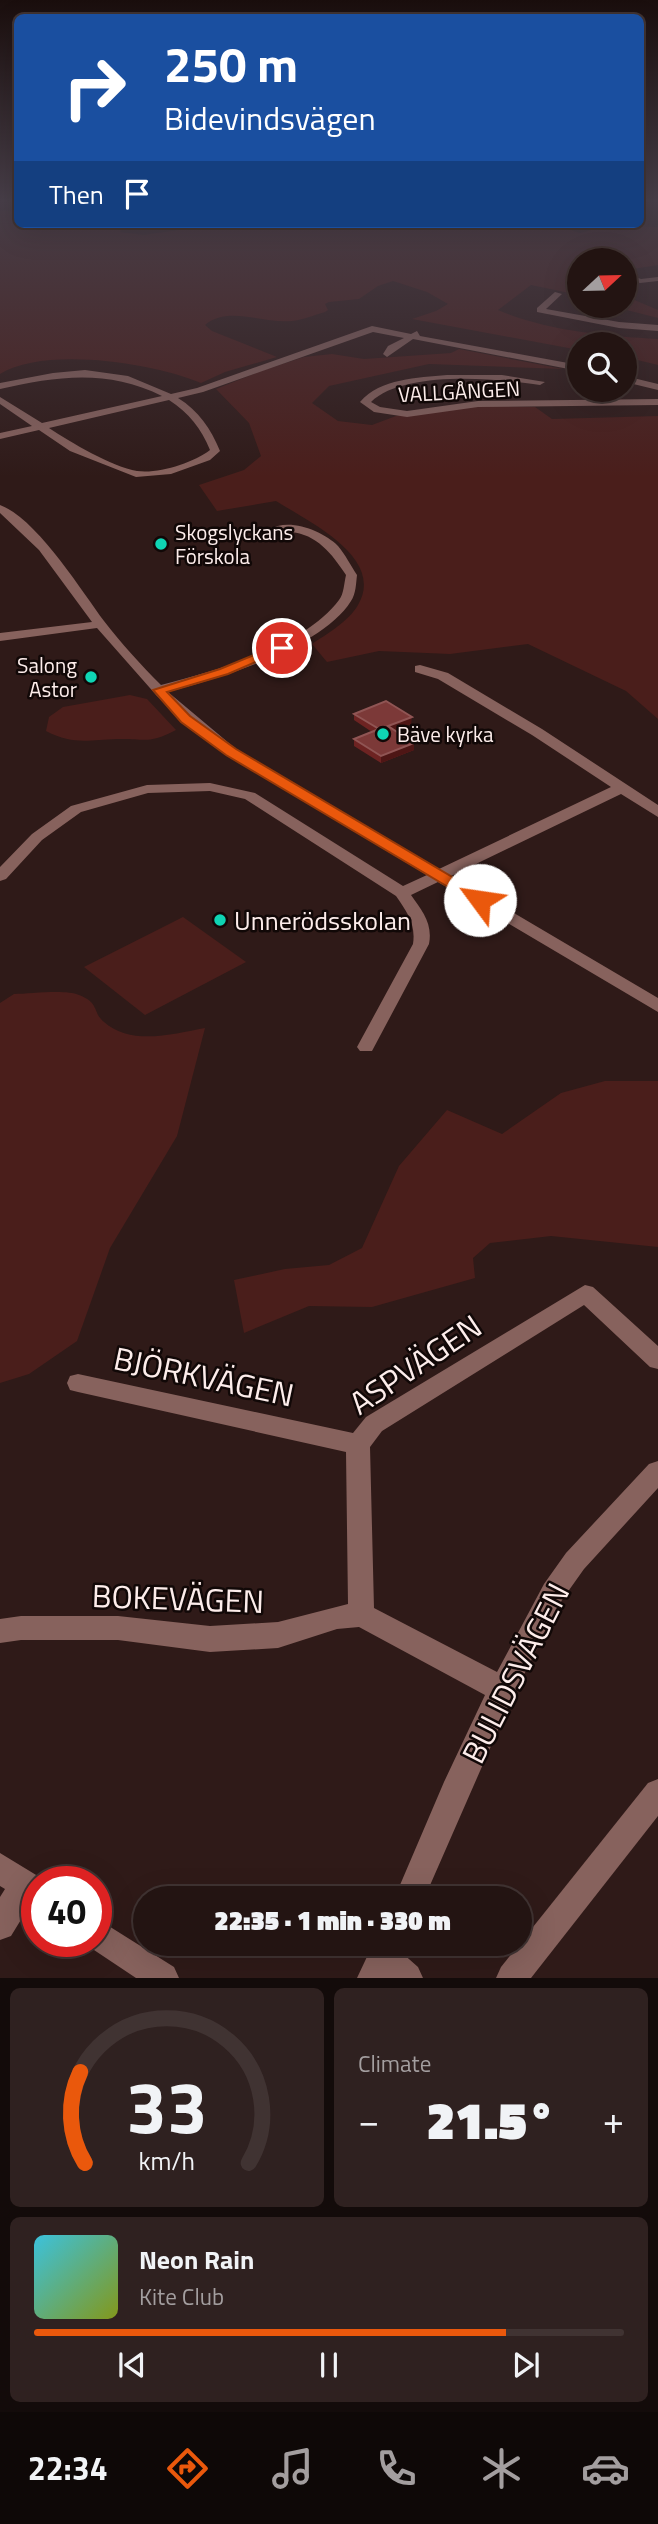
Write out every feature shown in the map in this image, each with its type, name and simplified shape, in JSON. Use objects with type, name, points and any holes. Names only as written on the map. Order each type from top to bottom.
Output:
[{"type":"street","points":[[558,294],[541,310],[619,325],[658,328]]},
{"type":"street","points":[[387,354],[391,348],[429,328]]},
{"type":"street","points":[[0,436],[200,390],[371,330],[414,335],[567,366]]},
{"type":"street","points":[[0,386],[59,374],[88,373],[130,381],[182,402],[201,421],[215,451],[206,458],[162,474],[136,474],[74,449],[0,400]]},
{"type":"street","name":"VALLGÅNGEN","points":[[540,382],[495,376],[437,379],[392,386],[373,393],[365,402],[377,410],[407,414],[478,404],[658,402]]},
{"type":"street","points":[[637,382],[658,387]]},
{"type":"street","points":[[0,508],[44,547],[101,624],[186,719],[231,752],[658,1006]]},
{"type":"street","points":[[159,690],[224,672],[282,648],[308,634],[338,610],[348,595],[352,579],[344,560],[324,542],[298,528],[275,530]]},
{"type":"street","points":[[0,637],[40,634],[101,624]]},
{"type":"street","points":[[420,668],[443,676],[537,732],[619,789],[658,812]]},
{"type":"street","points":[[0,876],[37,837],[76,809],[146,789],[191,786],[250,796],[402,893],[420,920],[423,933],[421,944],[366,1047]]},
{"type":"street","points":[[402,893],[619,789]]},
{"type":"street","name":"ASPVÄGEN","points":[[361,1615],[358,1444],[374,1424],[585,1293],[658,1360]]},
{"type":"street","name":"BJÖRKVÄGEN","points":[[78,1382],[358,1444]]},
{"type":"street","name":"BULIDSVÄGEN","points":[[414,1886],[502,1689],[553,1592],[575,1561],[658,1471]]},
{"type":"street","points":[[361,1615],[502,1689]]},
{"type":"street","name":"BOKEVÄGEN","points":[[0,1631],[21,1628],[118,1628],[210,1639],[278,1635],[337,1617],[361,1615]]},
{"type":"street","points":[[512,1978],[658,1793]]},
{"type":"street","points":[[0,1868],[21,1882]]},
{"type":"street","points":[[0,1925],[21,1901]]},
{"type":"street","points":[[112,1944],[163,1978]]},
{"type":"street","points":[[381,1960],[407,1978]]},
{"type":"shaded area","points":[[0,292],[369,292],[359,299],[329,302],[325,304],[328,310],[325,312],[300,320],[281,321],[235,316],[214,319],[205,325],[212,331],[277,357],[225,372],[201,383],[156,369],[100,360],[44,361],[0,374]]},
{"type":"shaded area","points":[[428,292],[521,292],[498,310],[536,323],[583,332],[567,332],[567,348],[412,319],[448,304]]},
{"type":"shaded area","points":[[637,301],[658,310],[658,318],[637,313]]},
{"type":"shaded area","points":[[637,337],[658,339],[658,365],[637,360]]},
{"type":"shaded area","points":[[459,349],[563,369],[429,364],[329,386],[312,403],[338,421],[372,425],[396,416],[480,406],[535,407],[552,419],[658,416],[658,719],[626,691],[528,644],[450,654],[379,651],[327,662],[312,644],[343,622],[358,605],[364,588],[361,571],[353,556],[323,530],[276,501],[217,511],[199,485],[244,470],[261,456],[249,423],[216,389],[304,357],[332,354],[364,359],[451,353]]},
{"type":"shaded area","points":[[130,695],[147,699],[176,730],[146,740],[89,741],[64,738],[46,731],[49,717],[63,707]]},
{"type":"shaded area","points":[[183,917],[246,962],[145,1015],[84,967]]},
{"type":"shaded area","points":[[57,992],[79,995],[93,1004],[104,1022],[127,1034],[153,1036],[205,1028],[177,1136],[110,1248],[77,1341],[29,1374],[0,1383],[0,1003],[14,994]]},
{"type":"shaded area","points":[[605,1081],[658,1081],[658,1247],[551,1236],[490,1243],[473,1258],[475,1278],[372,1307],[309,1306],[244,1333],[234,1280],[285,1269],[329,1265],[362,1248],[399,1166],[447,1110],[502,1134],[561,1093]]},
{"type":"building","name":"Bäve kyrka","points":[[386,701],[412,717],[388,726],[414,743],[381,756],[354,739],[379,729],[354,714]]},
{"type":"place","name":"Skogslyckans Förskola","points":[[161,544]]},
{"type":"place","name":"Salong Astor","points":[[91,677]]},
{"type":"place","name":"Bäve kyrka","points":[[383,734]]},
{"type":"place","name":"Unnerödsskolan","points":[[220,920]]},
{"type":"route","points":[[282,648],[224,672],[159,690],[186,719],[231,752],[480,900]]}]
